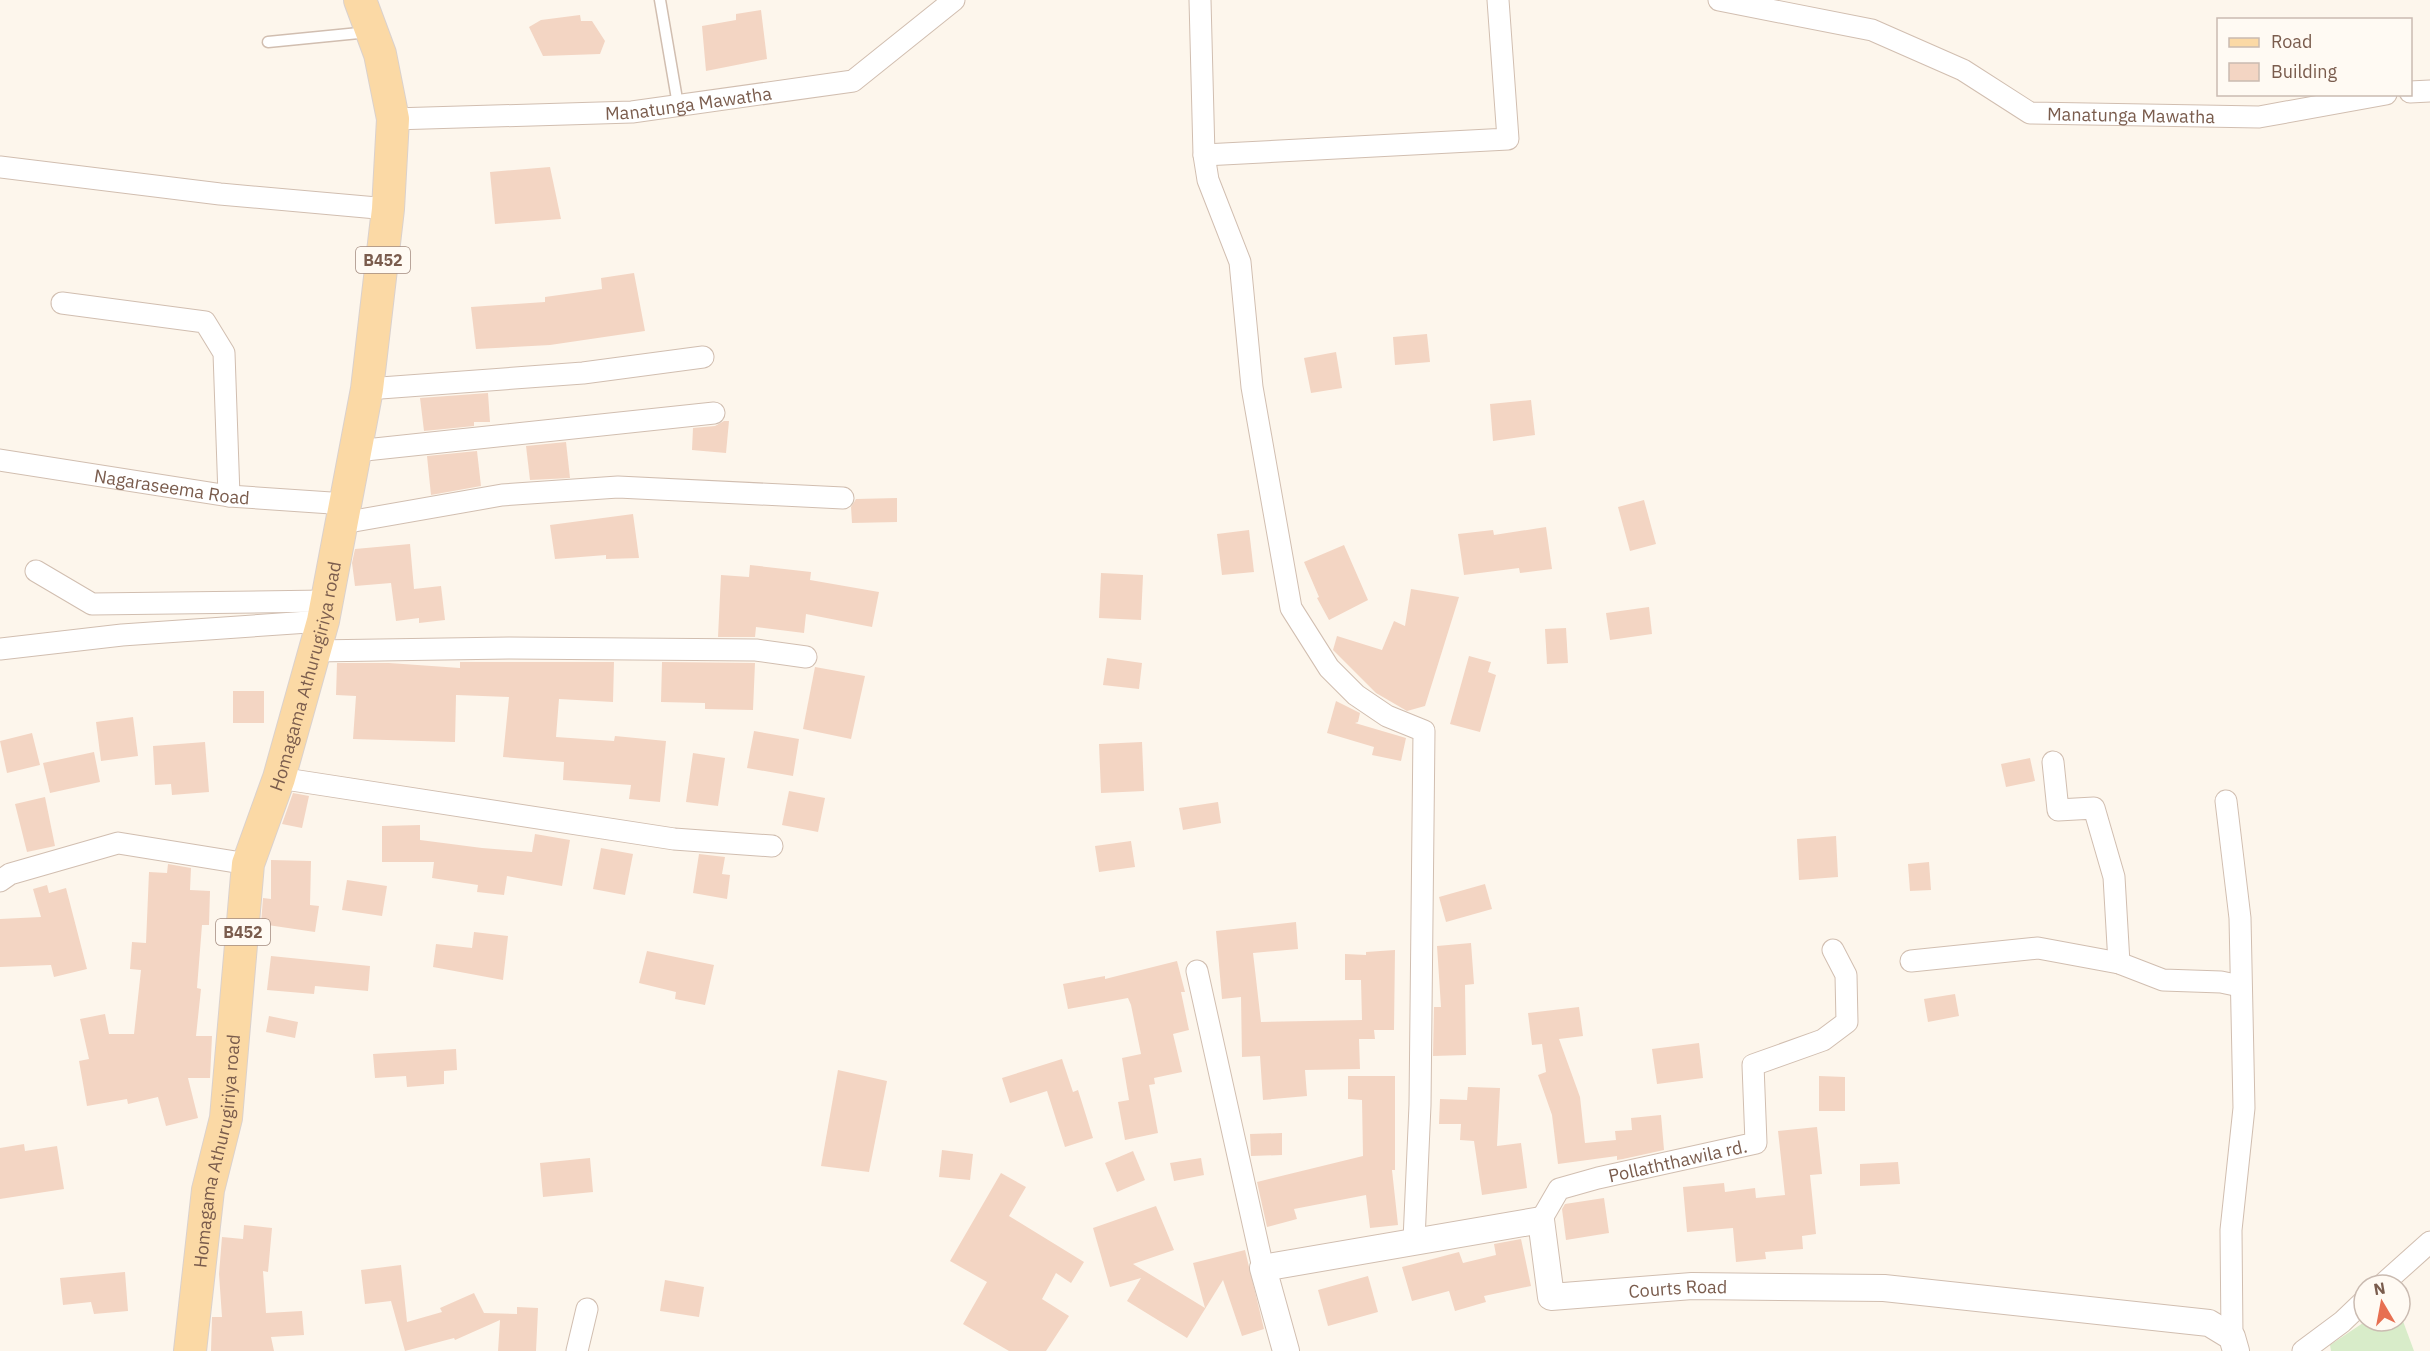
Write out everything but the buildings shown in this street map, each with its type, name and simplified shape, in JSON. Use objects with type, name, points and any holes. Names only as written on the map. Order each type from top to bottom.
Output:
[{"type":"main road","name":"Homagama Athurugiriya road","points":[[190,1351],[208,1191],[226,1118],[249,864],[279,778],[325,611],[367,389],[388,209],[393,119],[380,54],[360,0]]},
{"type":"street","name":"Manatunga Mawatha","points":[[393,119],[632,112],[854,81],[954,0]]},
{"type":"street","points":[[1200,0],[1204,155],[1208,180],[1240,262],[1252,387],[1291,608],[1329,668],[1356,695],[1387,716],[1424,731],[1420,1106],[1414,1240]]},
{"type":"street","points":[[1204,155],[1508,139],[1498,0]]},
{"type":"street","name":"Manatunga Mawatha","points":[[1719,0],[1872,30],[1963,70],[2030,113],[2259,117],[2375,96]]},
{"type":"street","points":[[2412,92],[2430,91]]},
{"type":"street","points":[[0,167],[220,194],[388,209]]},
{"type":"street","points":[[62,303],[205,322],[224,353],[229,496]]},
{"type":"street","points":[[367,389],[583,373],[703,357]]},
{"type":"street","points":[[356,451],[714,413]]},
{"type":"street","name":"Nagaraseema Road","points":[[0,460],[344,514],[502,495],[618,487],[843,498]]},
{"type":"street","points":[[36,571],[92,604],[325,611]]},
{"type":"street","points":[[0,649],[325,611]]},
{"type":"street","points":[[315,651],[509,648],[756,650],[806,657]]},
{"type":"street","points":[[2053,762],[2058,810],[2094,808],[2114,877],[2119,963]]},
{"type":"street","points":[[279,778],[674,839],[772,846]]},
{"type":"street","points":[[2226,801],[2240,918],[2244,1108],[2231,1230],[2234,1344]]},
{"type":"street","points":[[0,881],[10,874],[118,843],[249,864]]},
{"type":"street","points":[[1911,961],[2038,948],[2119,963],[2163,980],[2221,982],[2240,986]]},
{"type":"street","name":"Pollaththawila rd.","points":[[1541,1220],[1558,1190],[1598,1178],[1756,1143],[1753,1065],[1823,1040],[1847,1022],[1846,975],[1833,950]]},
{"type":"street","points":[[1197,971],[1263,1268],[1286,1351]]},
{"type":"street","points":[[1263,1268],[1414,1240],[1541,1220]]},
{"type":"street","name":"Courts Road","points":[[1541,1220],[1551,1297],[1692,1286],[1884,1288],[2209,1323],[2234,1344]]},
{"type":"street","points":[[2395,1273],[2430,1242]]},
{"type":"street","points":[[577,1351],[586,1310]]},
{"type":"street","points":[[2303,1351],[2352,1312]]},
{"type":"lane","points":[[660,0],[678,105]]},
{"type":"lane","points":[[267,42],[372,31]]},
{"type":"green space","points":[[2352,1330],[2352,1333],[2407,1333],[2414,1351],[2331,1351],[2330,1345]]}]
